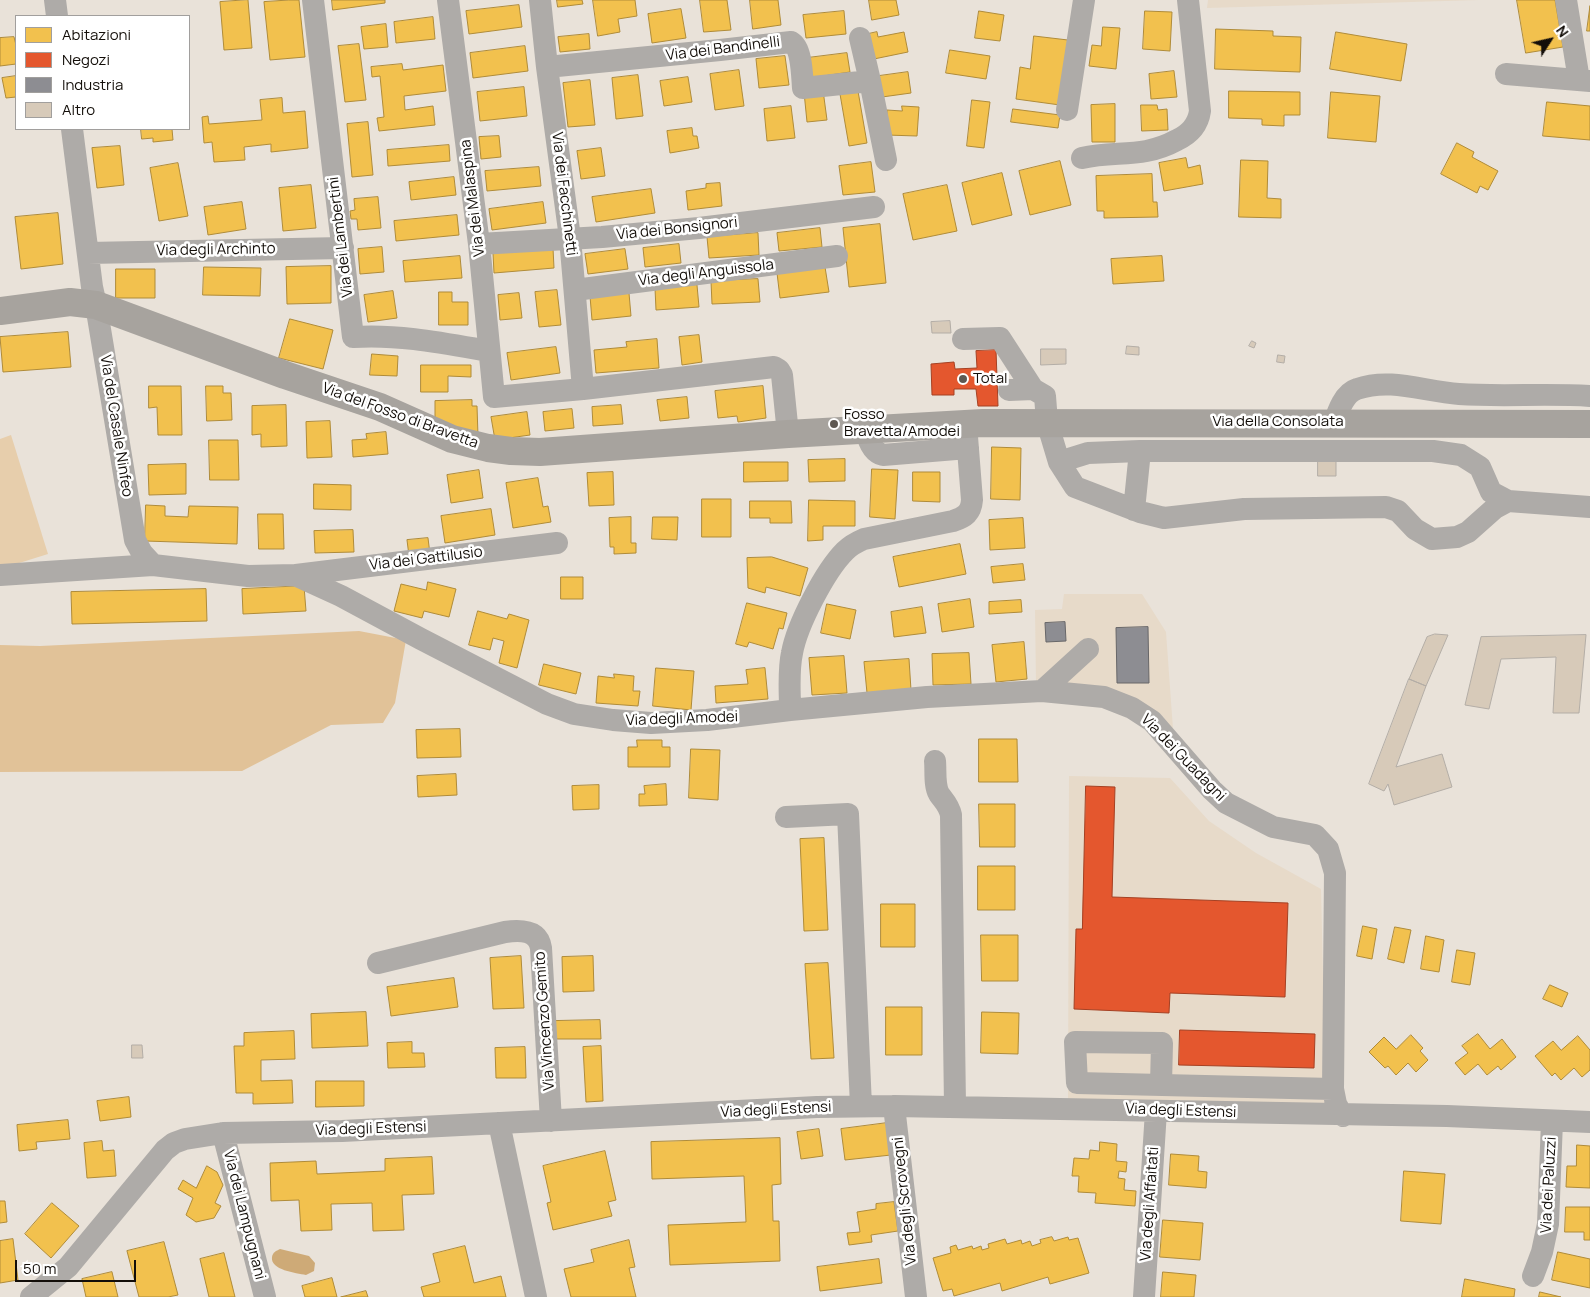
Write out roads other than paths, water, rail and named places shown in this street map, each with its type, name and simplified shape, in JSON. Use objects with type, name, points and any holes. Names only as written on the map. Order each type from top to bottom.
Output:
[{"type":"main road","name":"Via del Fosso di Bravetta","points":[[0,311],[70,302],[96,304],[285,375],[380,407],[452,439],[488,448],[511,451],[540,452],[866,430],[967,436]]},
{"type":"main road","name":"Via della Consolata","points":[[967,436],[1047,422],[1590,424]]},
{"type":"street","points":[[55,0],[57,15]]},
{"type":"street","name":"Via dei Lambertini","points":[[312,0],[353,337],[409,338],[489,351]]},
{"type":"street","name":"Via dei Malaspina","points":[[448,0],[479,244],[494,396],[583,389]]},
{"type":"street","name":"Via dei Facchinetti","points":[[540,0],[570,238],[583,389]]},
{"type":"street","points":[[1066,110],[1084,0]]},
{"type":"street","points":[[1082,158],[1158,150],[1183,137],[1194,128],[1200,111],[1188,0]]},
{"type":"street","points":[[1506,74],[1584,80],[1566,0]]},
{"type":"street","points":[[860,38],[886,160]]},
{"type":"street","name":"Via dei Bandinelli","points":[[547,67],[791,42],[796,46],[798,52],[803,88],[870,81]]},
{"type":"street","name":"Via del Casale Ninfeo","points":[[72,130],[92,287],[136,540],[142,553],[153,565]]},
{"type":"street","name":"Via dei Bonsignori","points":[[479,244],[602,237],[689,229],[874,207]]},
{"type":"street","name":"Via degli Archinto","points":[[88,253],[343,248]]},
{"type":"street","name":"Via degli Anguissola","points":[[575,290],[837,256]]},
{"type":"street","points":[[963,339],[1000,338],[1033,389],[1045,396],[1047,422],[1059,462],[1075,488],[1134,510],[1164,518],[1244,509],[1303,510],[1386,507],[1398,511],[1415,529],[1432,540],[1457,537],[1468,532],[1495,508],[1508,501]]},
{"type":"street","points":[[583,389],[774,367],[782,375],[788,434]]},
{"type":"street","points":[[1334,423],[1341,404],[1354,389],[1382,383],[1458,394],[1561,394],[1590,396]]},
{"type":"street","points":[[1009,390],[1033,389]]},
{"type":"street","points":[[790,710],[789,678],[793,646],[830,569],[845,551],[859,541],[944,524],[966,516],[970,512],[972,500],[967,436]]},
{"type":"street","points":[[1059,462],[1088,454],[1140,450],[1433,451],[1461,455],[1480,467],[1492,492],[1508,501],[1590,507]]},
{"type":"street","points":[[1134,510],[1140,450]]},
{"type":"street","name":"Via dei Gattilusio","points":[[296,575],[557,543]]},
{"type":"street","points":[[0,575],[153,565]]},
{"type":"street","name":"Via degli Amodei","points":[[153,565],[248,576],[296,575],[341,596],[421,640],[547,704],[574,714],[626,722],[658,722],[707,720],[790,710]]},
{"type":"street","points":[[1042,691],[1088,649]]},
{"type":"street","name":"Via dei Guadagni","points":[[790,710],[927,697],[1042,691],[1104,697],[1138,711],[1157,726],[1226,804],[1268,825],[1284,830],[1315,835],[1323,842],[1330,853],[1335,873],[1333,1089],[1336,1104],[1342,1116]]},
{"type":"street","points":[[935,761],[937,789],[947,804],[951,815],[955,1106]]},
{"type":"street","points":[[786,817],[848,814],[861,1106]]},
{"type":"street","name":"Via Vincenzo Gemito","points":[[378,964],[505,932],[522,930],[536,937],[541,948],[552,1121]]},
{"type":"street","points":[[1161,1085],[1333,1089]]},
{"type":"street","name":"Via degli Estensi","points":[[32,1297],[68,1267],[167,1148],[174,1143],[191,1138],[224,1133],[342,1131],[861,1106],[955,1106],[1342,1116],[1447,1116],[1590,1122]]},
{"type":"street","name":"Via degli Scrovegni","points":[[894,1106],[916,1297]]},
{"type":"street","name":"Via degli Affaitati","points":[[1144,1297],[1156,1111]]},
{"type":"street","name":"Via dei Paluzzi","points":[[1533,1276],[1542,1252],[1548,1224],[1552,1121]]},
{"type":"street","points":[[499,1123],[536,1297]]},
{"type":"street","name":"Via dei Lampugnani","points":[[224,1133],[265,1297]]},
{"type":"place","name":"Total","points":[[963,379]]},
{"type":"place","name":"Fosso Bravetta/Amodei","points":[[834,424]]}]
